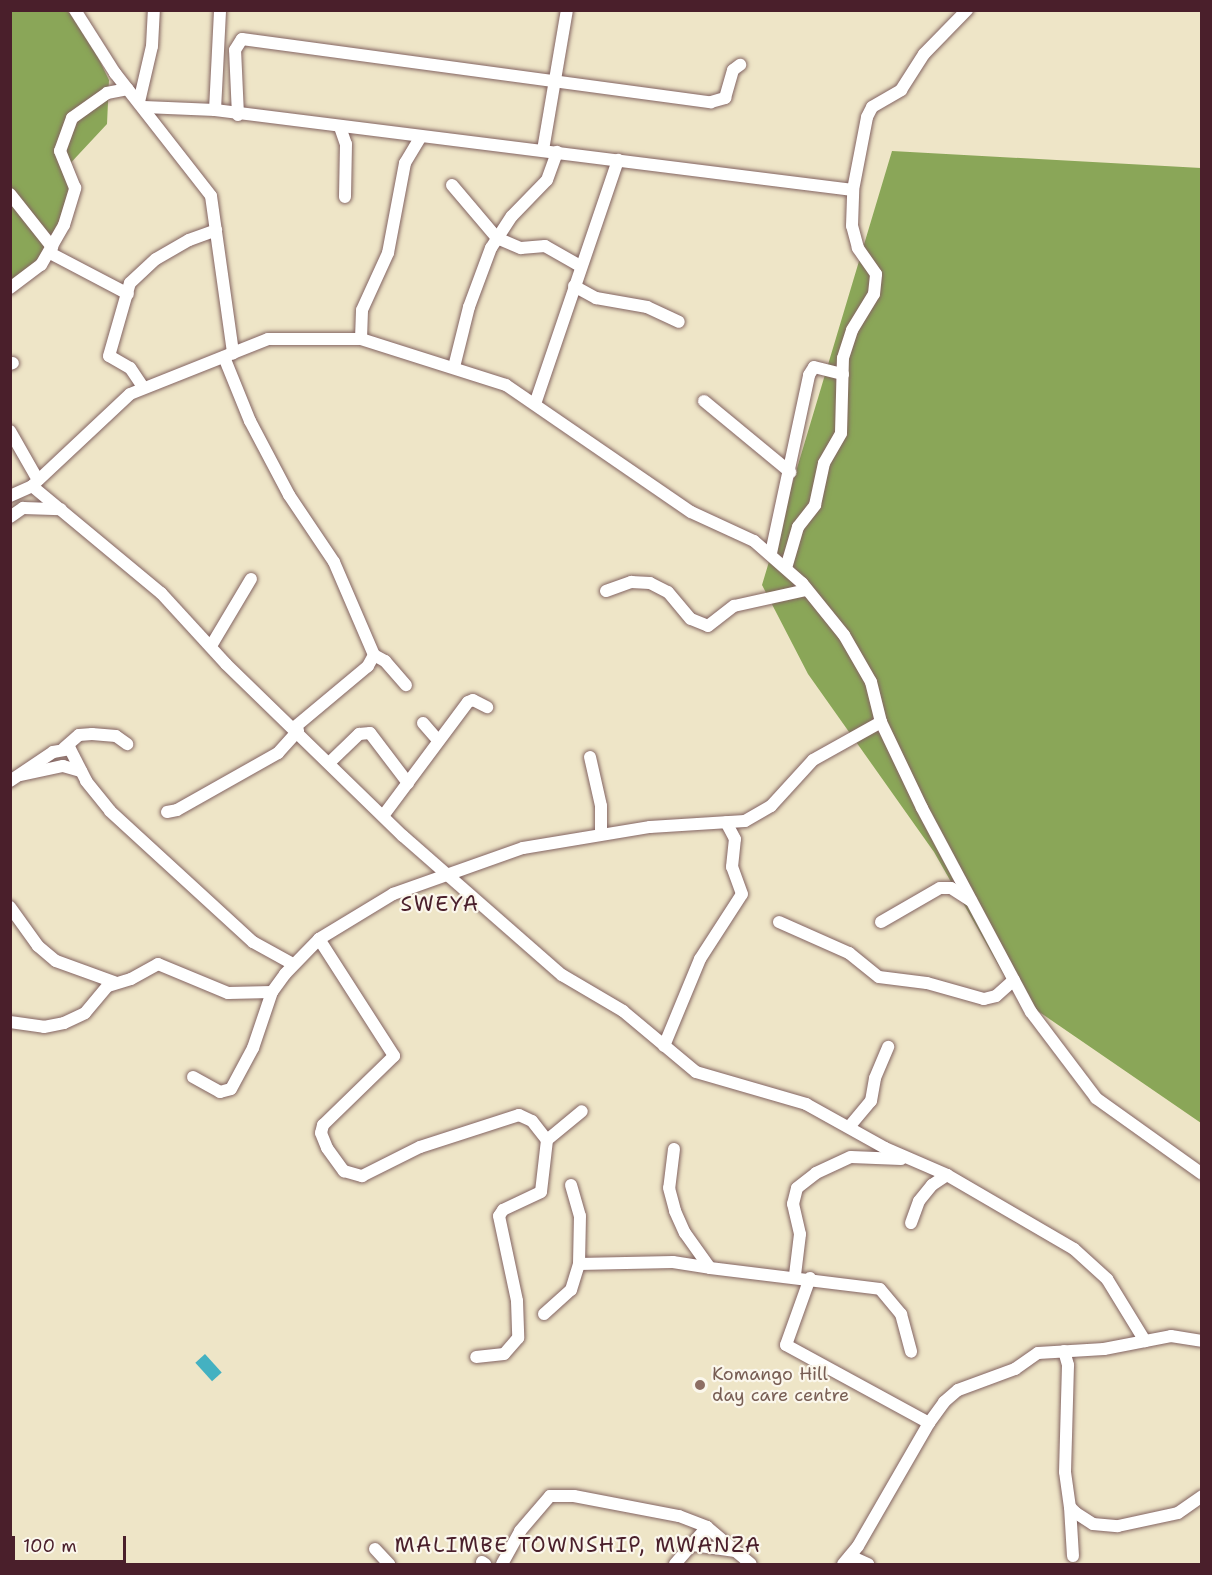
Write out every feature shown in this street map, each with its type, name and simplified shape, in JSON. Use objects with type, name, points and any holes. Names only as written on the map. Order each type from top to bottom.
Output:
[{"type":"street","points":[[75,10],[128,88],[211,196],[228,355],[249,421],[285,489],[334,561],[374,655],[385,661],[406,685]]},
{"type":"street","points":[[142,104],[152,46],[154,10]]},
{"type":"street","points":[[215,110],[220,10]]},
{"type":"street","points":[[543,150],[567,10]]},
{"type":"street","points":[[786,568],[798,527],[815,505],[824,463],[841,433],[843,374],[847,345],[871,300],[876,274],[854,238],[853,190],[863,129],[872,107],[901,90],[924,54],[967,10]]},
{"type":"street","points":[[238,115],[235,50],[242,39],[711,102],[724,98],[733,70],[740,65]]},
{"type":"street","points":[[10,288],[40,265],[64,225],[74,195],[74,184],[60,151],[72,118],[107,93],[128,88]]},
{"type":"street","points":[[142,104],[215,110],[238,115],[543,150],[853,190]]},
{"type":"street","points":[[340,127],[346,144],[345,197]]},
{"type":"street","points":[[361,339],[362,310],[388,253],[405,163],[421,136]]},
{"type":"street","points":[[454,367],[483,267],[497,238],[547,180],[557,152]]},
{"type":"street","points":[[536,404],[580,266],[618,160]]},
{"type":"street","points":[[452,185],[497,238],[521,248],[545,246],[580,266]]},
{"type":"street","points":[[10,194],[51,250],[128,294]]},
{"type":"street","points":[[143,387],[130,368],[108,356],[130,283],[140,270],[189,240],[216,230]]},
{"type":"street","points":[[574,286],[596,298],[647,308],[679,321]]},
{"type":"street","points":[[10,496],[35,483],[114,407],[143,387],[268,339],[361,339],[506,385],[691,512],[771,553],[806,590],[851,646],[871,682],[880,722],[1031,1012],[1096,1098],[1202,1174]]},
{"type":"street","points":[[771,553],[811,369],[820,366],[843,374]]},
{"type":"street","points":[[704,401],[790,472]]},
{"type":"street","points":[[10,430],[35,483],[161,593],[211,646],[383,816],[562,975],[623,1011],[663,1046],[704,1075],[783,1094],[908,1158],[947,1175],[1074,1249],[1107,1279],[1145,1341]]},
{"type":"street","points":[[13,509],[63,509]]},
{"type":"street","points":[[211,646],[251,579]]},
{"type":"street","points":[[606,591],[631,582],[650,583],[668,592],[691,619],[708,626],[734,606],[806,590]]},
{"type":"street","points":[[166,812],[177,810],[278,753],[296,729],[368,666],[374,655]]},
{"type":"street","points":[[383,816],[468,702],[487,707]]},
{"type":"street","points":[[193,1077],[220,1092],[231,1089],[253,1048],[272,992],[293,964],[319,939],[393,894],[523,848],[601,834],[726,822],[760,814],[813,760],[880,722]]},
{"type":"street","points":[[423,723],[438,740]]},
{"type":"street","points":[[329,763],[359,734],[370,733],[408,783]]},
{"type":"street","points":[[14,778],[64,748],[79,735],[116,736],[127,744]]},
{"type":"street","points":[[64,748],[70,749],[81,771],[105,806],[239,930],[293,964]]},
{"type":"street","points":[[590,757],[601,806],[601,834]]},
{"type":"street","points":[[14,778],[63,766],[81,771]]},
{"type":"street","points":[[663,1046],[700,959],[742,894],[732,867],[735,839],[726,822]]},
{"type":"street","points":[[881,922],[940,888],[951,888],[972,901]]},
{"type":"street","points":[[10,907],[38,946],[56,961],[114,982],[131,979],[163,964],[192,980],[228,993],[272,992]]},
{"type":"street","points":[[779,922],[849,953],[879,977],[927,983],[984,999],[996,996],[1014,980]]},
{"type":"street","points":[[319,939],[394,1056],[323,1125],[321,1133],[327,1148],[344,1171],[362,1176],[420,1147],[489,1121],[519,1115],[532,1121],[548,1140]]},
{"type":"street","points":[[10,1022],[44,1028],[64,1023],[85,1013],[114,982]]},
{"type":"street","points":[[849,1126],[871,1101],[875,1078],[888,1047]]},
{"type":"street","points":[[476,1357],[504,1354],[518,1338],[518,1301],[499,1216],[503,1210],[541,1192],[548,1140],[582,1111]]},
{"type":"street","points":[[674,1149],[669,1178],[675,1211],[685,1233],[710,1268]]},
{"type":"street","points":[[795,1275],[800,1234],[793,1204],[797,1188],[805,1180],[851,1157],[908,1158]]},
{"type":"street","points":[[911,1223],[919,1201],[947,1175]]},
{"type":"street","points":[[544,1314],[570,1290],[579,1264],[580,1216],[571,1185]]},
{"type":"street","points":[[579,1264],[673,1262],[710,1268],[795,1275],[836,1285],[865,1284],[880,1289],[901,1314],[911,1352]]},
{"type":"street","points":[[810,1278],[786,1345],[929,1423]]},
{"type":"street","points":[[868,1564],[847,1560],[929,1423],[958,1390],[1016,1369],[1038,1353],[1184,1336],[1202,1341]]},
{"type":"street","points":[[1064,1351],[1068,1365],[1065,1472],[1073,1556]]},
{"type":"street","points":[[502,1564],[520,1531],[550,1496],[607,1501],[679,1516],[707,1527],[751,1564]]},
{"type":"street","points":[[1070,1507],[1093,1524],[1118,1526],[1178,1514],[1202,1496]]},
{"type":"street","points":[[675,1564],[707,1527]]},
{"type":"street","points":[[693,1545],[734,1551]]},
{"type":"street","points":[[375,1549],[389,1564]]},
{"type":"green space","points":[[11,11],[66,11],[79,18],[109,80],[107,124],[65,169],[72,190],[47,254],[11,282]]},
{"type":"green space","points":[[892,151],[1201,168],[1201,1123],[1016,996],[934,852],[808,674],[762,585]]},
{"type":"water","points":[[205,1354],[222,1373],[212,1381],[195,1363]]},
{"type":"place","name":"Komango Hill day care centre","points":[[700,1385]]},
{"type":"district","name":"SWEYA","points":[[440,904]]},
{"type":"district","name":"MALIMBE TOWNSHIP, MWANZA","points":[[578,1545]]}]
